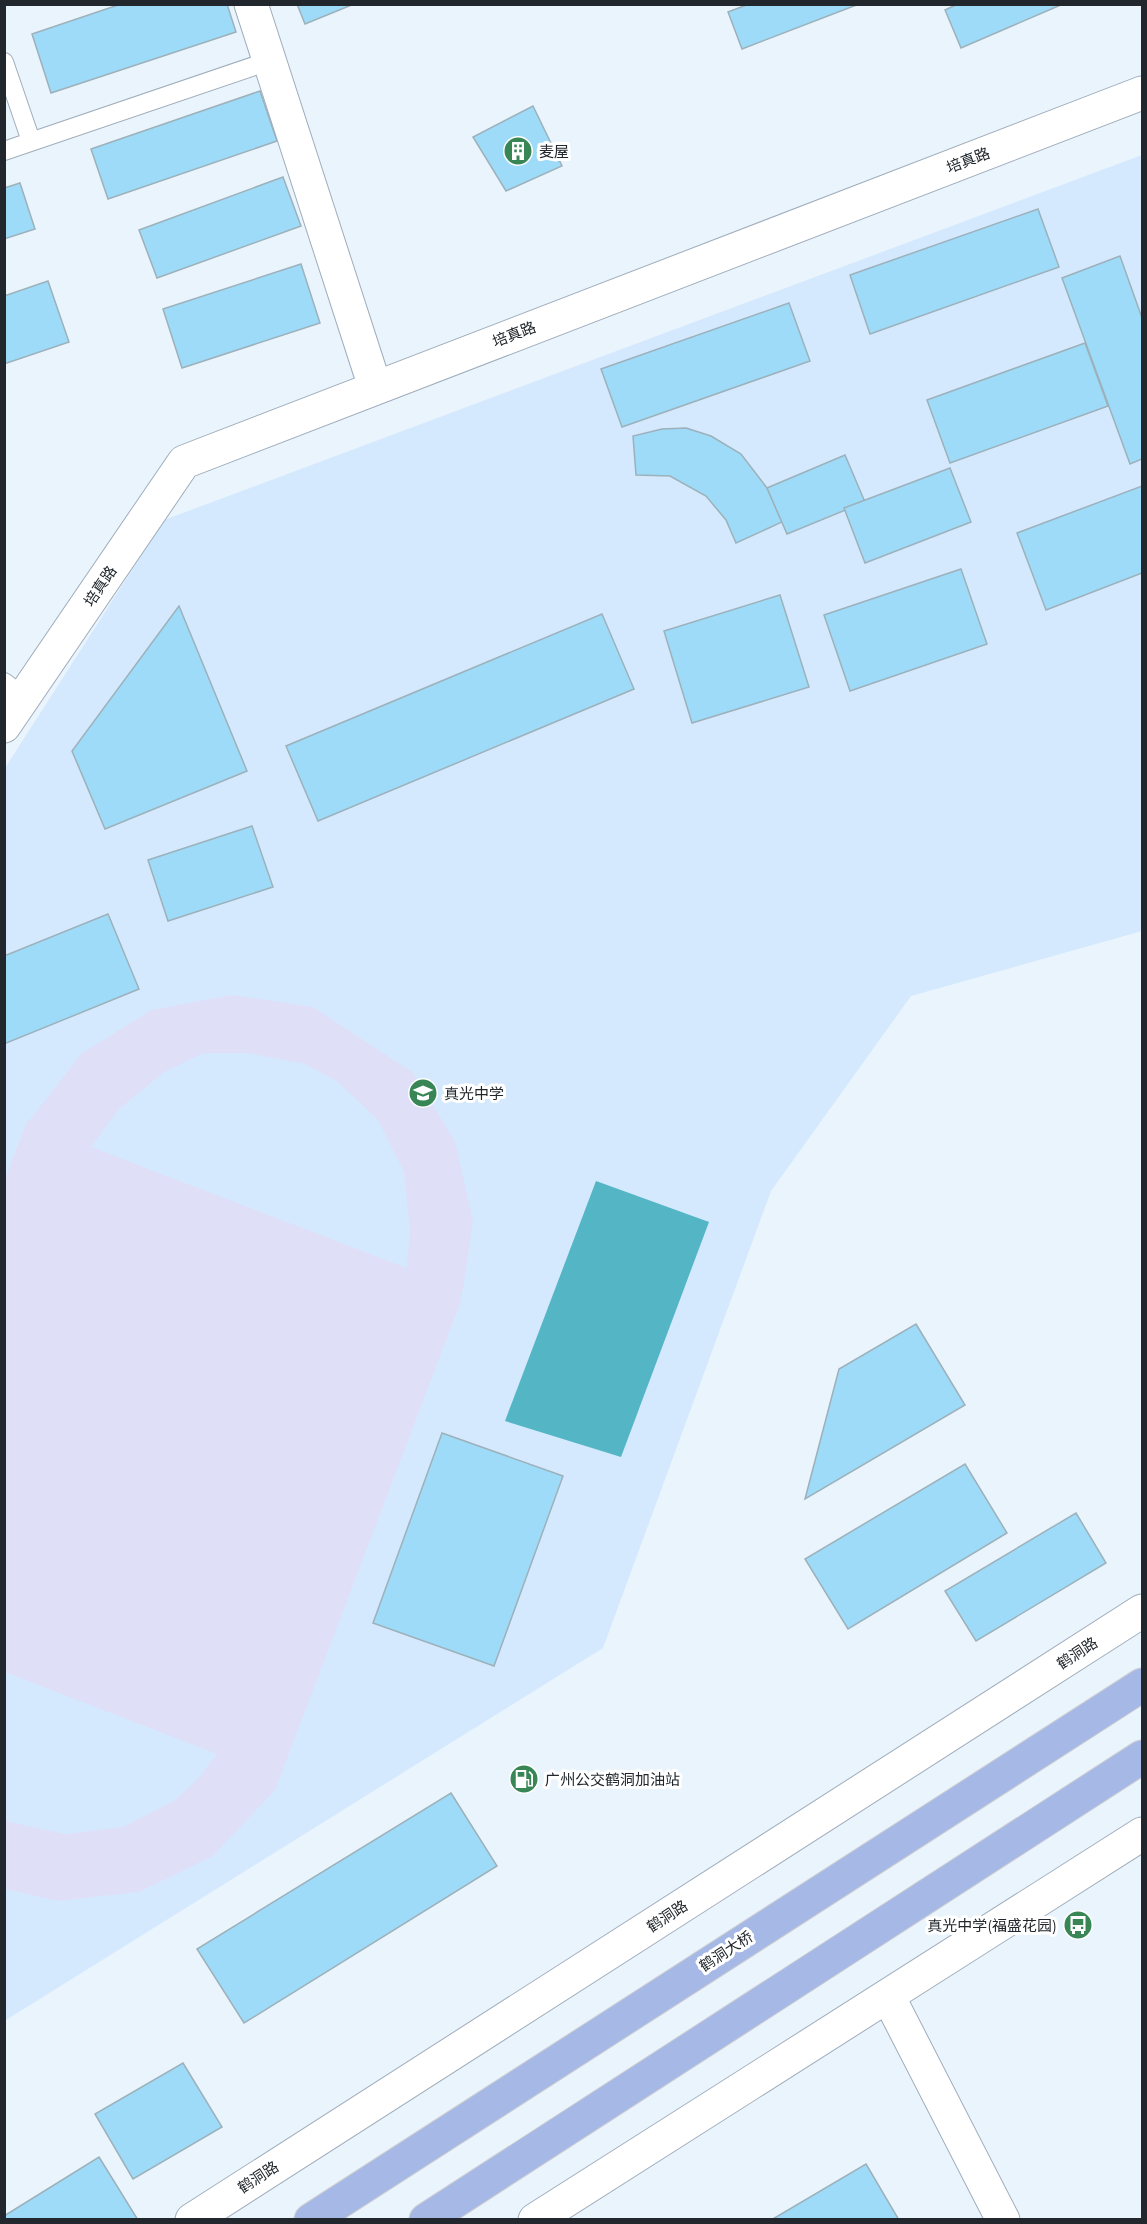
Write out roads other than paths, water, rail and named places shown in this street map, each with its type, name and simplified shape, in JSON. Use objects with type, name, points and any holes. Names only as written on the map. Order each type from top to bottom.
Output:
[{"type":"main road","name":"鹤洞大桥","points":[[311,2220],[1143,1685]]},
{"type":"main road","points":[[426,2220],[1143,1757]]},
{"type":"street","points":[[251,4],[375,387]]},
{"type":"street","name":"培真路","points":[[4,726],[14,690],[184,462],[1143,93]]},
{"type":"street","name":"鹤洞路","points":[[192,2220],[1143,1611]]},
{"type":"street","points":[[535,2220],[1143,1834]]},
{"type":"street","points":[[888,1996],[1003,2220]]},
{"type":"lane","points":[[4,151],[269,61]]},
{"type":"lane","points":[[4,62],[31,141]]},
{"type":"water","points":[[596,1181],[709,1222],[621,1457],[505,1421]]},
{"type":"place","name":"麦屋","points":[[518,151]]},
{"type":"place","name":"真光中学","points":[[423,1093]]},
{"type":"place","name":"广州公交鹤洞加油站","points":[[524,1779]]},
{"type":"place","name":"真光中学(福盛花园)","points":[[1078,1925]]}]
